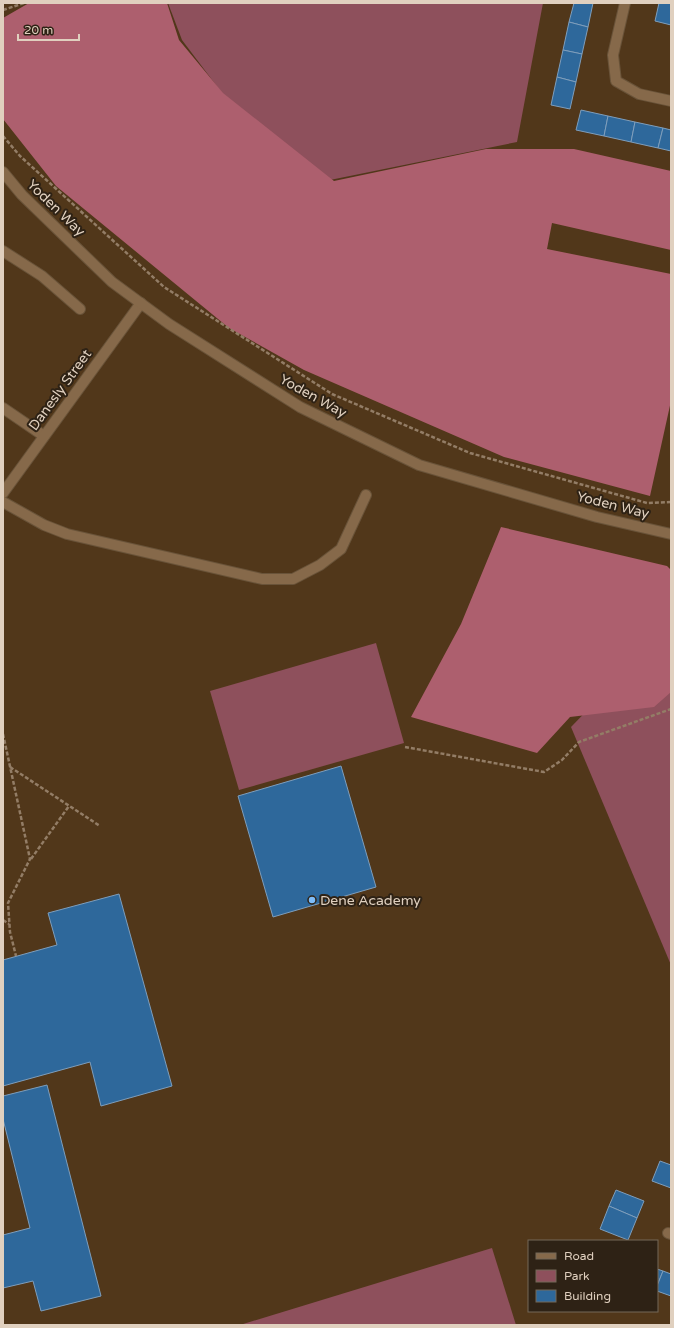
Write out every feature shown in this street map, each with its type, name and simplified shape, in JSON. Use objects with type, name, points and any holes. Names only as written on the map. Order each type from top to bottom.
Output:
[{"type":"street","points":[[625,3],[613,55],[616,81],[639,94],[671,101]]},
{"type":"street","name":"Yoden Way","points":[[3,172],[22,195],[112,282],[168,324],[300,407],[419,465],[597,517],[671,534]]},
{"type":"street","points":[[3,251],[42,276],[80,309]]},
{"type":"street","name":"Danesly Street","points":[[3,493],[141,303]]},
{"type":"street","points":[[3,408],[44,436]]},
{"type":"street","points":[[3,502],[44,525],[66,534],[262,580],[293,579],[320,565],[341,549],[366,495]]},
{"type":"path","points":[[3,10],[24,3]]},
{"type":"path","points":[[3,136],[20,156],[164,287],[332,394],[470,453],[648,503],[671,502]]},
{"type":"path","points":[[405,747],[544,772],[562,760],[579,742],[671,709]]},
{"type":"path","points":[[3,734],[30,859]]},
{"type":"path","points":[[10,766],[100,826]]},
{"type":"path","points":[[16,956],[10,932],[8,903],[30,859],[69,806]]},
{"type":"path","points":[[3,920],[9,924]]},
{"type":"green space","points":[[168,3],[543,3],[517,142],[330,180],[222,93],[182,40]]},
{"type":"green space","points":[[671,624],[671,965],[571,727]]},
{"type":"green space","points":[[376,643],[404,743],[239,790],[210,691]]},
{"type":"green space","points":[[492,1248],[516,1325],[240,1325]]},
{"type":"shaded area","points":[[29,3],[167,3],[179,40],[223,93],[334,181],[486,149],[574,149],[671,171],[671,250],[552,223],[547,249],[671,274],[671,401],[650,496],[504,457],[304,370],[229,328],[56,186],[3,119],[3,18]]},
{"type":"shaded area","points":[[501,527],[667,566],[671,570],[671,692],[654,707],[570,717],[537,753],[411,717],[461,624]]},
{"type":"building","points":[[574,3],[593,3],[588,27],[569,22]]},
{"type":"building","points":[[659,3],[671,3],[671,25],[655,21]]},
{"type":"building","points":[[569,22],[588,27],[582,54],[563,50]]},
{"type":"building","points":[[563,50],[582,54],[576,82],[557,77]]},
{"type":"building","points":[[557,77],[576,82],[570,109],[551,105]]},
{"type":"building","points":[[581,110],[608,116],[604,136],[576,130]]},
{"type":"building","points":[[608,116],[635,122],[631,142],[604,136]]},
{"type":"building","points":[[635,122],[663,128],[658,148],[631,142]]},
{"type":"building","points":[[663,128],[671,130],[671,151],[658,148]]},
{"type":"building","points":[[341,766],[376,887],[273,917],[238,796]]},
{"type":"building","points":[[119,894],[172,1086],[101,1106],[90,1062],[3,1086],[3,960],[57,945],[48,913]]},
{"type":"building","points":[[47,1085],[101,1296],[41,1311],[33,1281],[3,1288],[3,1235],[30,1228],[3,1119],[3,1096]]},
{"type":"building","points":[[660,1161],[671,1165],[671,1188],[652,1181]]},
{"type":"building","points":[[616,1190],[644,1201],[637,1218],[609,1206]]},
{"type":"building","points":[[609,1206],[637,1218],[628,1240],[600,1229]]},
{"type":"building","points":[[658,1269],[663,1271],[658,1284]]},
{"type":"building","points":[[663,1271],[671,1274],[671,1296],[658,1291],[658,1284]]},
{"type":"place","name":"Dene Academy","points":[[312,900]]}]
